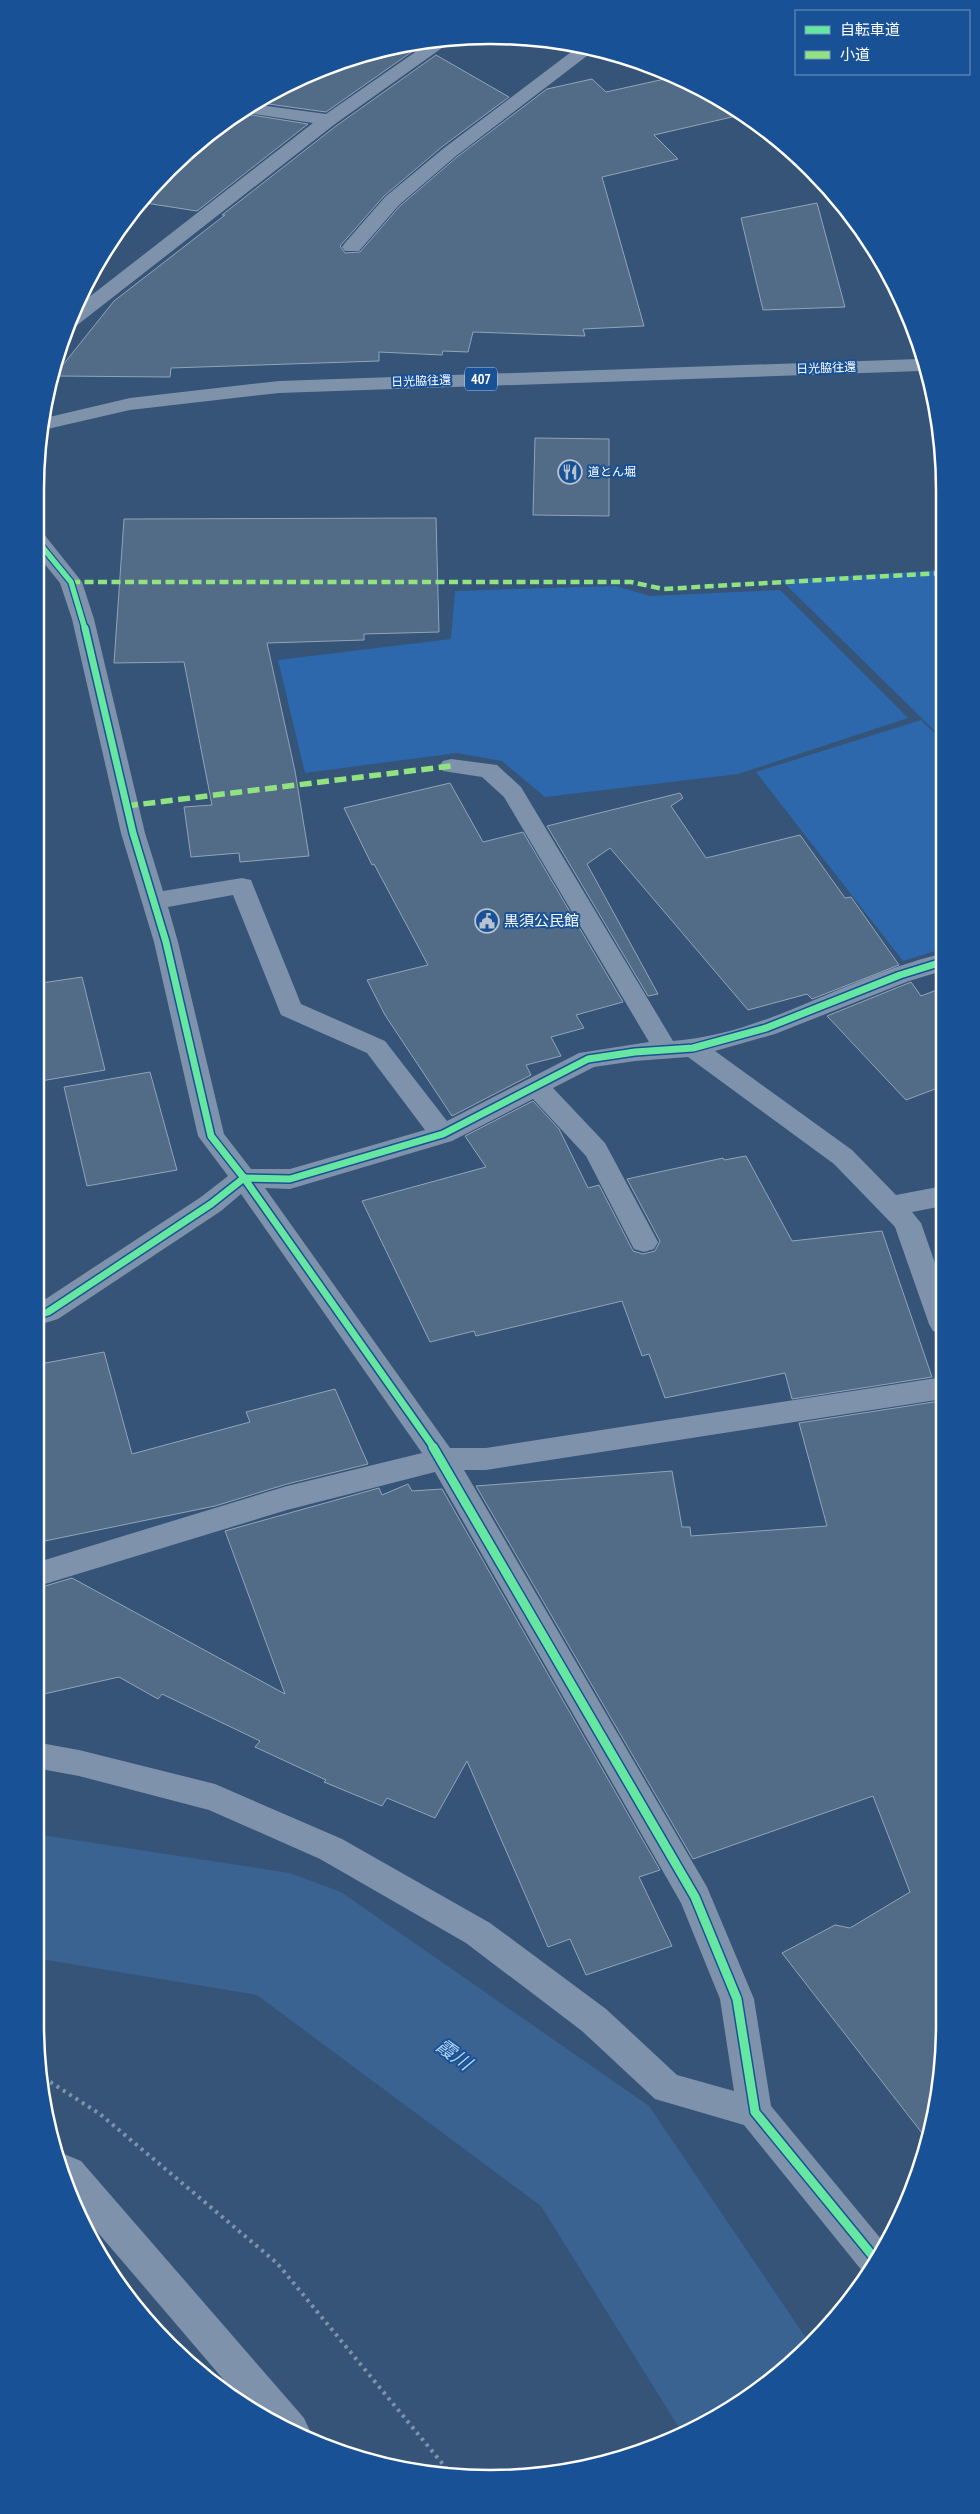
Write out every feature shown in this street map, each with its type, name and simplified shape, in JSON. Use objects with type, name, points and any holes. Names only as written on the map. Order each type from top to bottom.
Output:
[{"type":"highway","name":"日光脇往還","points":[[49,423],[130,404],[279,386],[918,365]]},
{"type":"street","points":[[81,313],[329,120],[427,49]]},
{"type":"street","points":[[352,247],[392,201],[435,164],[580,53]]},
{"type":"street","points":[[257,110],[329,120]]},
{"type":"street","points":[[44,549],[71,582],[83,619],[133,833],[166,942],[211,1136],[244,1178],[442,1459],[695,1897],[738,1999],[756,2112],[872,2254]]},
{"type":"street","points":[[450,766],[489,770],[513,792],[666,1050]]},
{"type":"street","points":[[153,901],[242,886],[290,1009],[376,1047],[444,1134]]},
{"type":"street","points":[[44,1313],[210,1204],[244,1178],[290,1179],[444,1134],[588,1059],[693,1048],[766,1028],[900,975],[936,964]]},
{"type":"street","points":[[693,1048],[843,1157],[891,1206],[907,1223],[936,1304]]},
{"type":"street","points":[[536,1086],[596,1150],[644,1242]]},
{"type":"street","points":[[891,1206],[936,1197]]},
{"type":"street","points":[[44,1572],[287,1498],[442,1459],[486,1459],[936,1389]]},
{"type":"street","points":[[44,1757],[79,1763],[215,1798],[330,1850],[478,1934],[594,2020],[667,2088],[756,2112]]},
{"type":"street","points":[[70,2174],[278,2416]]},
{"type":"path","points":[[48,2080],[100,2114],[277,2263],[446,2467]]},
{"type":"shaded area","points":[[936,570],[936,732],[781,580]]},
{"type":"shaded area","points":[[616,586],[650,596],[780,590],[908,718],[738,774],[545,797],[502,761],[457,753],[305,773],[278,660],[451,639],[455,591]]},
{"type":"shaded area","points":[[921,720],[936,734],[936,951],[903,961],[756,772]]},
{"type":"building","points":[[414,51],[326,112],[267,104],[293,90],[347,67]]},
{"type":"building","points":[[436,55],[509,97],[443,146],[384,196],[340,246],[345,253],[360,252],[400,206],[457,157],[547,89],[592,79],[606,92],[664,79],[734,117],[654,135],[678,159],[602,177],[644,326],[583,329],[585,336],[473,332],[468,352],[443,351],[442,355],[379,352],[379,361],[171,368],[170,377],[59,376],[61,367],[114,301],[336,126]]},
{"type":"building","points":[[249,115],[308,124],[197,211],[148,203],[174,174],[196,154]]},
{"type":"building","points":[[817,203],[845,307],[763,310],[741,218]]},
{"type":"building","points":[[535,438],[609,439],[609,516],[533,515]]},
{"type":"building","points":[[436,518],[439,632],[364,634],[364,640],[267,643],[295,771],[309,856],[240,862],[239,853],[191,857],[184,807],[212,805],[184,662],[114,663],[124,519]]},
{"type":"building","points":[[450,783],[483,842],[523,832],[623,1002],[576,1015],[584,1028],[551,1037],[561,1056],[526,1065],[531,1075],[452,1116],[385,1015],[367,980],[428,965],[374,864],[372,865],[344,808]]},
{"type":"building","points":[[680,793],[683,798],[671,806],[706,858],[800,835],[845,898],[851,897],[899,965],[812,999],[807,994],[748,1010],[610,848],[587,864],[658,994],[648,996],[547,826]]},
{"type":"building","points":[[82,977],[105,1070],[44,1080],[44,983]]},
{"type":"building","points":[[911,982],[921,996],[936,990],[936,1089],[906,1100],[827,1016]]},
{"type":"building","points":[[150,1072],[177,1170],[87,1186],[64,1087]]},
{"type":"building","points":[[533,1101],[559,1129],[588,1188],[599,1185],[633,1251],[643,1254],[655,1251],[660,1241],[627,1179],[723,1158],[724,1160],[746,1156],[792,1241],[882,1231],[932,1377],[792,1399],[785,1373],[665,1398],[649,1354],[642,1356],[622,1301],[476,1336],[474,1331],[430,1342],[362,1201],[486,1167],[465,1136]]},
{"type":"building","points":[[104,1352],[132,1454],[250,1422],[246,1412],[335,1389],[368,1464],[287,1484],[215,1506],[44,1541],[44,1363]]},
{"type":"building","points":[[936,1402],[936,2024],[932,2082],[922,2133],[782,1953],[835,1925],[850,1928],[910,1892],[873,1796],[693,1859],[476,1486],[672,1471],[682,1527],[690,1527],[691,1536],[827,1526],[799,1423]]},
{"type":"building","points":[[408,1484],[412,1491],[442,1489],[660,1870],[639,1877],[672,1946],[586,1975],[570,1939],[548,1947],[467,1761],[435,1818],[387,1798],[382,1806],[324,1782],[326,1780],[255,1747],[260,1741],[162,1694],[158,1699],[119,1677],[44,1694],[44,1586],[72,1578],[285,1694],[225,1531],[379,1488],[382,1495]]},
{"type":"waterway","name":"霞川","points":[[44,1897],[290,1937],[595,2156],[746,2389]]},
{"type":"marked path","points":[[71,582],[631,582],[663,589],[936,573]]},
{"type":"marked path","points":[[126,806],[451,766]]},
{"type":"cycle path","points":[[44,549],[71,582],[83,619],[133,833],[166,942],[211,1136],[244,1178],[442,1459],[695,1897],[737,1999],[755,2112],[872,2254]]},
{"type":"cycle path","points":[[44,1313],[211,1204],[244,1178],[290,1179],[443,1134],[588,1059],[635,1052],[693,1048],[766,1028],[900,975],[936,964]]},
{"type":"place","name":"道とん堀","points":[[570,472]]},
{"type":"place","name":"黒須公民館","points":[[487,921]]}]
